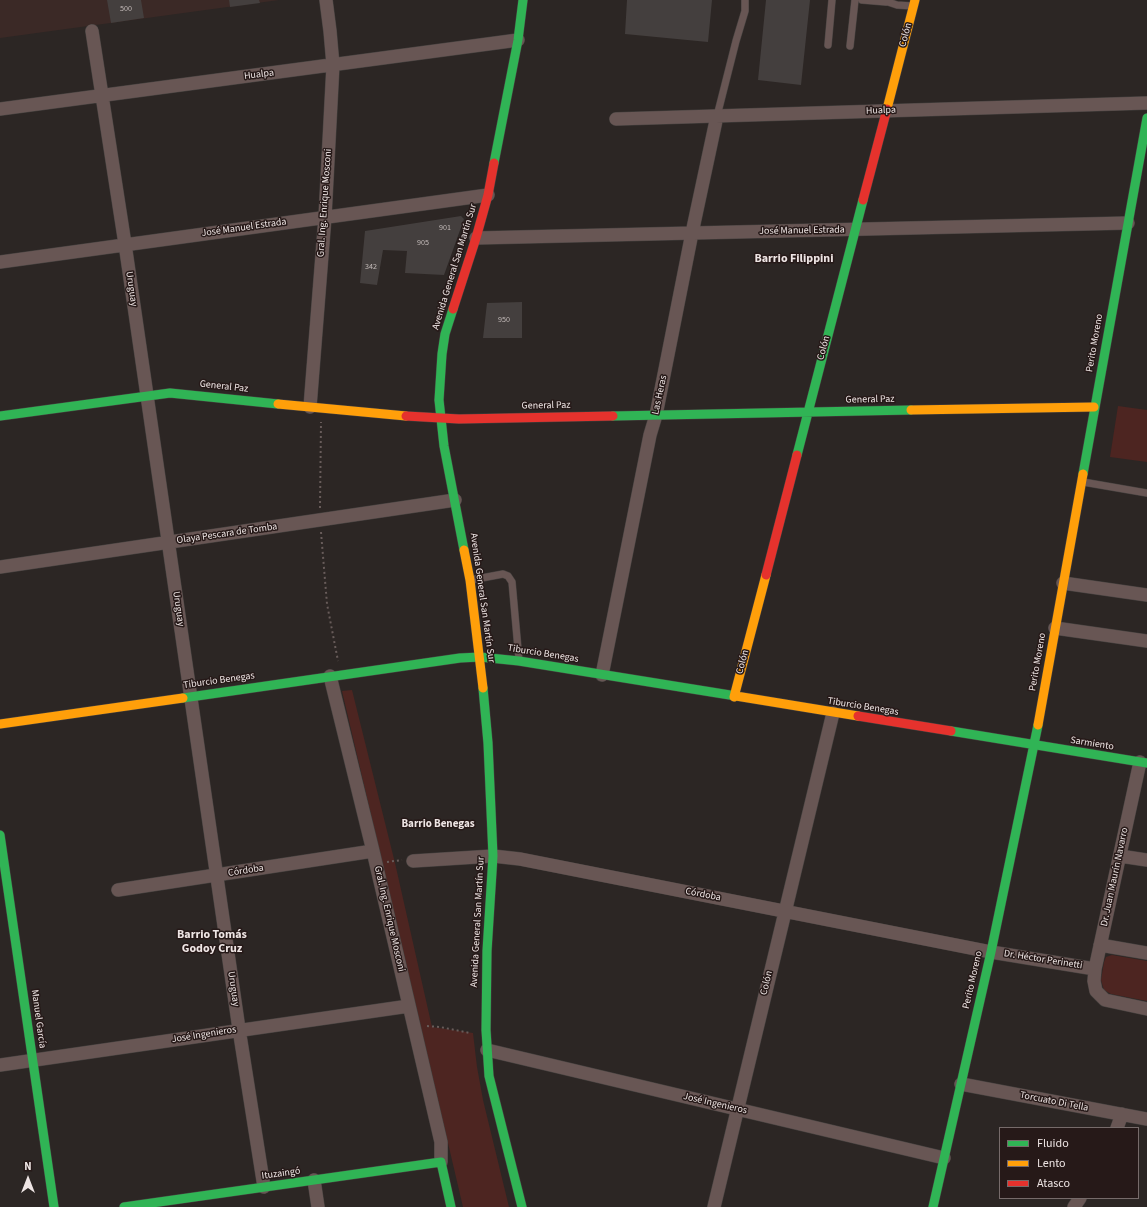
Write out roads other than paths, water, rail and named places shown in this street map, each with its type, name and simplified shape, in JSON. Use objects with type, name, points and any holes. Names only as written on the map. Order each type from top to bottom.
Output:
[{"type":"main road","name":"Avenida General San Martín Sur","points":[[522,1207],[489,1076],[486,1030],[487,951],[493,856],[488,743],[480,657],[470,580],[444,446],[439,400],[440,370],[445,334],[476,238],[488,195],[518,40],[523,0]]},
{"type":"main road","name":"Colón","points":[[734,697],[915,3]]},
{"type":"main road","name":"Perito Moreno","points":[[933,1207],[991,952],[1034,746],[1128,223],[1143,166],[1147,118]]},
{"type":"main road","name":"General Paz","points":[[0,416],[146,395],[170,393],[440,418],[1094,407]]},
{"type":"main road","name":"Tiburcio Benegas","points":[[0,724],[330,676],[452,659],[480,657],[519,661],[602,674],[1034,746]]},
{"type":"main road","name":"Sarmiento","points":[[1034,746],[1143,763]]},
{"type":"main road","name":"Manuel García","points":[[0,835],[54,1207]]},
{"type":"main road","name":"Ituzaingó","points":[[124,1207],[441,1162]]},
{"type":"main road","points":[[441,1162],[451,1207]]},
{"type":"street","name":"Gral. Ing. Enrique Mosconi","points":[[310,407],[325,217],[332,65],[326,0]]},
{"type":"street","name":"Uruguay","points":[[92,31],[125,244],[216,875],[264,1187]]},
{"type":"street","name":"Hualpa","points":[[0,109],[518,40]]},
{"type":"street","name":"Hualpa","points":[[616,119],[1147,103]]},
{"type":"street","name":"Las Heras","points":[[602,674],[650,435],[656,415],[717,116]]},
{"type":"street","name":"José Manuel Estrada","points":[[0,262],[488,195]]},
{"type":"street","name":"José Manuel Estrada","points":[[476,238],[1128,223]]},
{"type":"street","name":"Olaya Pescara de Tomba","points":[[0,567],[455,500]]},
{"type":"street","points":[[1064,583],[1147,595]]},
{"type":"street","points":[[1055,628],[1147,641]]},
{"type":"street","name":"Gral. Ing. Enrique Mosconi","points":[[330,676],[373,851],[441,1142],[441,1162]]},
{"type":"street","name":"Colón","points":[[714,1207],[833,713]]},
{"type":"street","name":"Dr. Juan Maurín Navarro","points":[[1143,763],[1120,856],[1095,969],[1094,981],[1096,991],[1101,997],[1109,1001],[1147,1009]]},
{"type":"street","name":"Córdoba","points":[[118,890],[373,851]]},
{"type":"street","name":"Córdoba","points":[[413,861],[493,856],[520,859],[991,952]]},
{"type":"street","points":[[1120,856],[1147,860]]},
{"type":"street","points":[[1100,945],[1147,953]]},
{"type":"street","name":"Dr. Héctor Perinetti","points":[[991,952],[1095,969]]},
{"type":"street","name":"José Ingenieros","points":[[0,1065],[239,1029],[409,1006]]},
{"type":"street","name":"José Ingenieros","points":[[487,1050],[944,1158]]},
{"type":"street","name":"Torcuato Di Tella","points":[[961,1084],[1147,1119]]},
{"type":"street","points":[[1117,1127],[1122,1114]]},
{"type":"street","points":[[314,1180],[318,1207]]},
{"type":"lane","points":[[717,116],[736,41],[746,11],[746,0]]},
{"type":"lane","points":[[828,45],[832,0]]},
{"type":"lane","points":[[850,46],[855,0]]},
{"type":"lane","points":[[862,0],[915,3]]},
{"type":"lane","points":[[1081,482],[1147,493]]},
{"type":"lane","points":[[470,580],[503,574],[508,576],[512,582],[519,661]]},
{"type":"district","name":"Barrio Filippini","points":[[794,259]]},
{"type":"district","name":"Barrio Benegas","points":[[438,825]]},
{"type":"district","name":"Barrio Tomás Godoy Cruz","points":[[212,942]]}]
